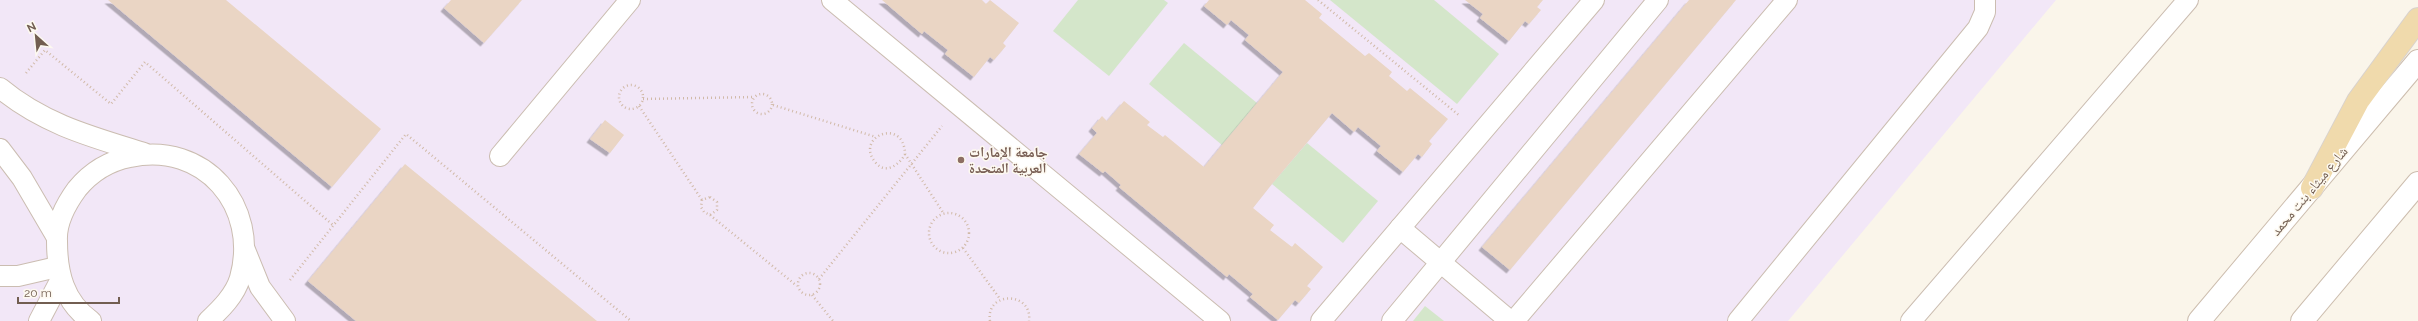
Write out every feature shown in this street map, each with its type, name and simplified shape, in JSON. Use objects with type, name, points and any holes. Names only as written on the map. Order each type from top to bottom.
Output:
[{"type":"main road","points":[[2312,188],[2358,101],[2418,19]]},
{"type":"main road","name":"شارع ميثاء بنت محمد","points":[[2199,321],[2418,61]]},
{"type":"main road","points":[[2302,321],[2418,183]]},
{"type":"lane","points":[[500,156],[630,0]]},
{"type":"lane","points":[[832,0],[1220,321]]},
{"type":"lane","points":[[1321,321],[1594,0]]},
{"type":"lane","points":[[1392,321],[1658,0]]},
{"type":"lane","points":[[1514,321],[1787,0]]},
{"type":"lane","points":[[1738,321],[1978,28],[1985,12],[1985,0]]},
{"type":"lane","points":[[1911,321],[2188,0]]},
{"type":"lane","points":[[4,91],[53,123],[77,133],[146,153],[172,156],[190,162],[217,180],[233,200],[242,224],[245,249],[260,287],[271,304],[285,321]]},
{"type":"lane","points":[[0,149],[22,178],[56,236]]},
{"type":"lane","points":[[91,321],[70,299],[59,273],[56,236],[66,204],[86,178],[114,160],[146,153]]},
{"type":"lane","points":[[1400,228],[1510,321]]},
{"type":"lane","points":[[208,321],[225,305],[240,279],[245,249]]},
{"type":"lane","points":[[0,276],[59,273]]},
{"type":"lane","points":[[39,321],[59,273]]},
{"type":"path","points":[[1318,0],[1481,133]]},
{"type":"path","points":[[4,91],[46,50],[111,104],[146,62],[334,226]]},
{"type":"path","points":[[626,86],[635,86],[642,91],[643,99],[639,106],[631,110],[623,107],[619,100],[620,91],[626,86]]},
{"type":"path","points":[[643,99],[754,97],[760,94],[766,94],[772,99],[773,105],[770,112],[762,115],[755,112],[752,105],[754,97]]},
{"type":"path","points":[[773,105],[876,136],[888,133],[900,138],[905,146],[905,154],[899,164],[889,168],[878,166],[871,157],[870,146],[876,136]]},
{"type":"path","points":[[639,106],[702,200],[701,206],[704,212],[710,215],[797,286],[805,295],[812,295],[819,289],[819,279],[959,105]]},
{"type":"path","points":[[271,304],[406,134],[631,321]]},
{"type":"path","points":[[905,154],[912,162],[944,214]]},
{"type":"path","points":[[702,200],[710,197],[717,202],[717,210],[710,215]]},
{"type":"path","points":[[944,214],[955,214],[964,220],[969,228],[968,239],[963,248],[948,253],[934,247],[929,238],[929,228],[935,218],[944,214]]},
{"type":"path","points":[[963,248],[1000,299]]},
{"type":"path","points":[[797,286],[799,278],[806,273],[813,274],[819,279]]},
{"type":"path","points":[[812,295],[834,321]]},
{"type":"path","points":[[990,321],[989,315],[993,306],[1000,299],[1009,297],[1019,299],[1026,305],[1030,314],[1029,321]]},
{"type":"shaded area","name":"جامعة الإمارات العربية المتحدة","points":[[0,0],[2056,0],[1788,321],[0,321]]},
{"type":"green space","points":[[1078,0],[1164,0],[1168,3],[1109,76],[1053,31]]},
{"type":"green space","points":[[1330,0],[1434,0],[1499,54],[1457,104]]},
{"type":"green space","points":[[1184,43],[1257,103],[1222,145],[1149,84]]},
{"type":"green space","points":[[1307,143],[1378,201],[1343,243],[1272,184]]},
{"type":"green space","points":[[1425,306],[1444,321],[1413,321]]},
{"type":"building","points":[[108,0],[226,0],[381,129],[332,187]]},
{"type":"building","points":[[451,0],[522,0],[484,43],[444,8]]},
{"type":"building","points":[[882,0],[982,0],[986,4],[990,0],[1019,23],[1003,43],[1006,46],[994,60],[990,57],[974,77],[945,54],[948,50],[924,31],[922,34]]},
{"type":"building","points":[[1209,0],[1305,0],[1322,14],[1319,18],[1365,56],[1369,53],[1392,72],[1389,76],[1407,91],[1410,88],[1448,119],[1429,141],[1432,144],[1422,157],[1418,154],[1403,172],[1377,151],[1381,146],[1358,127],[1354,132],[1332,113],[1253,208],[1274,225],[1270,230],[1292,247],[1295,243],[1323,267],[1307,286],[1311,289],[1299,303],[1295,300],[1278,320],[1250,297],[1253,294],[1229,274],[1227,277],[1119,187],[1121,185],[1105,171],[1103,173],[1079,154],[1097,133],[1092,128],[1102,116],[1107,121],[1124,101],[1150,122],[1147,125],[1163,137],[1165,135],[1204,167],[1283,72],[1245,40],[1249,35],[1231,20],[1227,25],[1204,6]]},
{"type":"building","points":[[1465,0],[1543,0],[1537,7],[1541,10],[1529,24],[1525,21],[1509,41],[1480,18],[1483,14]]},
{"type":"building","points":[[1689,0],[1736,0],[1510,270],[1482,247]]},
{"type":"building","points":[[605,120],[624,135],[610,153],[590,139]]},
{"type":"building","points":[[405,164],[597,321],[356,321],[308,281]]},
{"type":"place","name":"جامعة الإمارات العربية المتحدة","points":[[961,160]]}]
